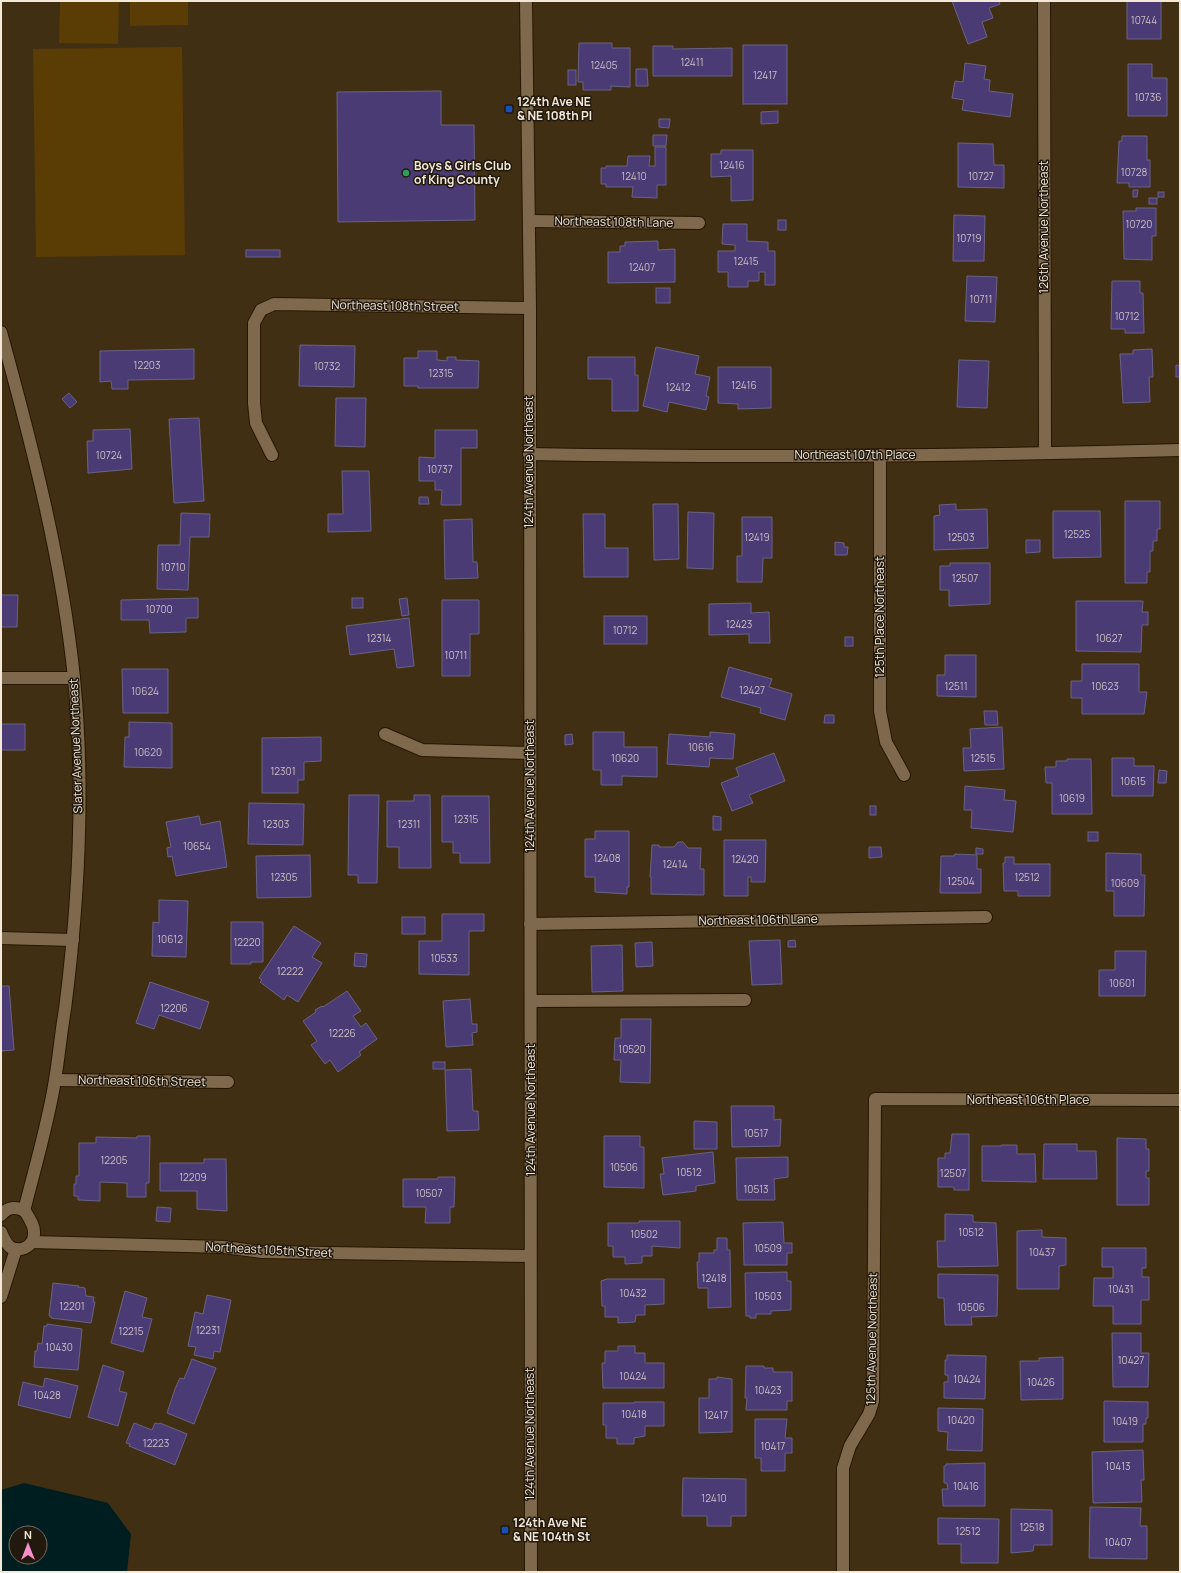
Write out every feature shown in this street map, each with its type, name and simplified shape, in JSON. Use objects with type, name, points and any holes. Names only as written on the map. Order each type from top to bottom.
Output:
[{"type":"street","name":"124th Avenue Northeast","points":[[526,1],[530,308],[531,1572]]},
{"type":"street","name":"126th Avenue Northeast","points":[[1044,1],[1045,452]]},
{"type":"street","name":"Northeast 108th Lane","points":[[529,221],[699,224]]},
{"type":"street","name":"Northeast 108th Street","points":[[272,455],[256,423],[254,403],[254,323],[261,310],[274,304],[530,308]]},
{"type":"street","name":"Slater Avenue Northeast","points":[[1,332],[27,426],[48,516],[74,678],[80,775],[78,876],[73,940],[55,1080],[41,1149],[24,1211]]},
{"type":"street","name":"Northeast 107th Place","points":[[529,454],[617,456],[880,455],[1180,450]]},
{"type":"street","name":"125th Place Northeast","points":[[880,455],[880,711],[886,742],[904,775]]},
{"type":"street","points":[[1,678],[74,678]]},
{"type":"street","points":[[385,734],[422,750],[530,753]]},
{"type":"street","name":"Northeast 106th Lane","points":[[530,924],[986,917]]},
{"type":"street","points":[[1,938],[73,940]]},
{"type":"street","points":[[531,1000],[745,1000]]},
{"type":"street","name":"Northeast 106th Street","points":[[55,1080],[228,1082]]},
{"type":"street","name":"Northeast 106th Place","points":[[875,1099],[1180,1100]]},
{"type":"street","name":"125th Avenue Northeast","points":[[843,1572],[843,1468],[850,1446],[869,1414],[873,1401],[875,1099]]},
{"type":"street","points":[[1,1215],[5,1210],[12,1207],[24,1211],[33,1228],[32,1242],[28,1247],[16,1249],[8,1245],[1,1232]]},
{"type":"street","name":"Northeast 105th Street","points":[[32,1242],[224,1247],[262,1252],[530,1256]]},
{"type":"street","points":[[1,1297],[16,1249]]},
{"type":"shaded area","points":[[60,1],[119,1],[118,44],[59,43]]},
{"type":"shaded area","points":[[130,1],[188,1],[188,25],[130,26]]},
{"type":"shaded area","points":[[182,47],[185,255],[36,257],[33,49]]},
{"type":"water","points":[[24,1483],[108,1503],[131,1534],[127,1572],[1,1572],[1,1490]]},
{"type":"building","points":[[952,1],[999,1],[1000,4],[989,8],[993,18],[982,22],[987,37],[968,44]]},
{"type":"building","points":[[1127,1],[1161,1],[1161,39],[1127,39]]},
{"type":"building","points":[[579,43],[612,43],[612,48],[630,48],[630,87],[611,86],[611,90],[583,90],[583,82],[578,82]]},
{"type":"building","points":[[743,45],[787,45],[787,104],[743,104]]},
{"type":"building","points":[[653,46],[673,46],[673,49],[732,48],[732,76],[653,76]]},
{"type":"building","points":[[965,63],[986,66],[984,79],[990,80],[989,91],[1013,94],[1010,117],[962,110],[964,100],[952,98],[955,81],[963,82]]},
{"type":"building","points":[[1128,64],[1152,64],[1152,78],[1167,78],[1167,116],[1128,116]]},
{"type":"building","points":[[636,69],[647,69],[648,86],[636,86]]},
{"type":"building","points":[[568,70],[576,70],[576,85],[568,85]]},
{"type":"building","name":"Boys & Girls Club of King County","points":[[441,91],[441,125],[474,125],[475,220],[338,222],[337,92]]},
{"type":"building","points":[[778,111],[778,123],[761,124],[761,112]]},
{"type":"building","points":[[659,119],[670,119],[669,128],[659,127]]},
{"type":"building","points":[[653,135],[667,135],[666,146],[653,146]]},
{"type":"building","points":[[1122,136],[1147,136],[1147,160],[1150,160],[1150,187],[1129,187],[1129,183],[1117,183],[1119,141],[1122,141]]},
{"type":"building","points":[[958,143],[993,144],[994,165],[1004,165],[1004,188],[958,187]]},
{"type":"building","points":[[655,147],[666,147],[666,185],[657,185],[657,198],[632,197],[633,187],[606,187],[606,184],[601,184],[601,168],[606,168],[606,166],[627,166],[628,156],[650,156],[649,166],[655,166]]},
{"type":"building","points":[[721,150],[753,150],[753,200],[731,201],[731,176],[711,177],[711,154],[721,154]]},
{"type":"building","points":[[1133,190],[1138,190],[1137,197],[1133,197]]},
{"type":"building","points":[[1158,192],[1164,192],[1164,197],[1158,197]]},
{"type":"building","points":[[1149,198],[1157,198],[1157,204],[1149,204]]},
{"type":"building","points":[[1136,208],[1156,208],[1156,236],[1152,236],[1152,260],[1124,259],[1123,211],[1136,211]]},
{"type":"building","points":[[954,215],[985,216],[984,261],[953,261]]},
{"type":"building","points":[[778,220],[786,220],[786,230],[778,230]]},
{"type":"building","points":[[723,224],[747,224],[747,241],[768,242],[768,251],[775,251],[775,285],[765,285],[765,272],[759,272],[759,281],[748,281],[748,287],[728,287],[728,272],[718,272],[718,251],[735,251],[735,245],[722,244]]},
{"type":"building","points":[[658,241],[658,250],[675,249],[675,282],[608,283],[608,252],[620,252],[620,246],[625,246],[625,242]]},
{"type":"building","points":[[246,250],[280,250],[280,257],[246,257]]},
{"type":"building","points":[[967,276],[997,277],[995,322],[965,321]]},
{"type":"building","points":[[1112,281],[1140,281],[1140,293],[1143,293],[1144,333],[1125,333],[1125,329],[1111,329]]},
{"type":"building","points":[[656,288],[670,288],[670,303],[656,303]]},
{"type":"building","points":[[300,345],[355,346],[354,387],[299,386]]},
{"type":"building","points":[[656,347],[699,356],[695,374],[710,377],[706,396],[709,397],[706,410],[669,402],[667,412],[643,406]]},
{"type":"building","points":[[194,349],[194,379],[128,380],[128,389],[112,389],[111,381],[100,382],[100,351]]},
{"type":"building","points":[[1152,349],[1153,377],[1149,377],[1150,402],[1123,403],[1120,354],[1133,354],[1133,350]]},
{"type":"building","points":[[418,351],[437,351],[437,360],[447,361],[447,357],[456,357],[456,360],[479,361],[478,388],[418,388],[418,386],[404,386],[404,358],[418,358]]},
{"type":"building","points":[[588,357],[635,357],[635,375],[638,375],[638,411],[612,411],[612,379],[588,379]]},
{"type":"building","points":[[959,360],[989,361],[987,408],[957,407]]},
{"type":"building","points":[[1176,365],[1180,366],[1180,377],[1176,377]]},
{"type":"building","points":[[718,367],[771,367],[771,408],[738,409],[738,404],[718,403]]},
{"type":"building","points":[[69,393],[77,402],[70,408],[62,399]]},
{"type":"building","points":[[336,398],[366,398],[365,447],[335,446]]},
{"type":"building","points":[[199,418],[204,501],[174,503],[169,419]]},
{"type":"building","points":[[130,429],[132,469],[88,473],[87,441],[93,441],[93,430]]},
{"type":"building","points":[[435,430],[477,430],[477,448],[461,448],[461,505],[441,505],[442,490],[435,490],[435,481],[419,481],[419,457],[435,458]]},
{"type":"building","points":[[342,471],[369,471],[371,531],[328,532],[328,514],[343,514]]},
{"type":"building","points":[[419,497],[428,497],[429,504],[419,504]]},
{"type":"building","points":[[1125,501],[1160,501],[1160,529],[1157,529],[1157,541],[1153,541],[1153,551],[1150,551],[1150,572],[1147,572],[1147,583],[1125,583]]},
{"type":"building","points":[[653,504],[678,504],[679,559],[654,560]]},
{"type":"building","points":[[956,504],[956,510],[987,509],[988,548],[934,550],[934,516],[940,515],[939,505]]},
{"type":"building","points":[[1053,511],[1100,511],[1101,557],[1053,558]]},
{"type":"building","points":[[688,512],[714,513],[713,569],[687,568]]},
{"type":"building","points":[[181,513],[210,514],[209,537],[190,537],[188,590],[157,589],[158,545],[180,545]]},
{"type":"building","points":[[583,514],[605,514],[605,548],[628,548],[628,577],[584,577]]},
{"type":"building","points":[[742,517],[772,517],[772,558],[763,558],[762,582],[737,582],[737,556],[742,556]]},
{"type":"building","points":[[472,519],[473,562],[477,562],[478,578],[445,579],[444,520]]},
{"type":"building","points":[[1026,540],[1040,540],[1040,552],[1026,553]]},
{"type":"building","points":[[835,542],[844,543],[844,547],[848,547],[847,555],[835,555]]},
{"type":"building","points":[[950,563],[990,563],[990,604],[949,606],[949,590],[940,590],[940,566],[950,566]]},
{"type":"building","points":[[1,595],[18,595],[17,627],[1,627]]},
{"type":"building","points":[[198,598],[198,618],[186,618],[186,632],[150,633],[149,620],[121,620],[121,600]]},
{"type":"building","points":[[352,598],[363,598],[363,608],[352,608]]},
{"type":"building","points":[[407,598],[409,615],[402,616],[399,599]]},
{"type":"building","points":[[442,600],[479,600],[479,634],[470,634],[470,676],[442,676]]},
{"type":"building","points":[[1076,601],[1143,601],[1142,612],[1148,612],[1148,625],[1142,625],[1141,652],[1076,651]]},
{"type":"building","points":[[751,603],[751,613],[769,612],[770,643],[749,643],[749,634],[709,635],[709,604]]},
{"type":"building","points":[[604,616],[647,616],[647,644],[604,644]]},
{"type":"building","points":[[409,618],[414,666],[397,668],[394,649],[350,655],[346,626]]},
{"type":"building","points":[[845,637],[853,637],[853,646],[845,646]]},
{"type":"building","points":[[945,655],[976,655],[976,697],[937,696],[937,675],[945,675]]},
{"type":"building","points":[[1082,664],[1139,664],[1139,692],[1147,692],[1144,714],[1082,714],[1082,698],[1071,698],[1071,681],[1082,681]]},
{"type":"building","points":[[729,667],[772,679],[769,687],[792,694],[785,720],[760,713],[761,708],[721,697]]},
{"type":"building","points":[[122,669],[168,669],[168,713],[123,713]]},
{"type":"building","points":[[984,711],[997,711],[998,725],[985,725]]},
{"type":"building","points":[[825,715],[834,715],[834,723],[824,723]]},
{"type":"building","points":[[129,722],[172,723],[172,768],[124,767],[125,737],[129,737]]},
{"type":"building","points":[[1,724],[25,724],[25,750],[1,750]]},
{"type":"building","points":[[1002,727],[1004,769],[964,771],[963,748],[971,748],[970,729]]},
{"type":"building","points":[[593,732],[624,732],[624,747],[657,747],[657,777],[622,776],[622,785],[601,785],[601,770],[593,770]]},
{"type":"building","points":[[710,732],[735,734],[733,759],[710,758],[709,767],[667,764],[669,734],[710,737]]},
{"type":"building","points":[[572,734],[573,744],[565,745],[565,735]]},
{"type":"building","points":[[321,737],[321,761],[304,762],[304,780],[298,780],[298,793],[262,793],[262,738]]},
{"type":"building","points":[[774,753],[785,781],[749,795],[753,803],[732,811],[721,783],[739,776],[736,768]]},
{"type":"building","points":[[1112,758],[1134,758],[1134,766],[1154,766],[1153,796],[1112,796]]},
{"type":"building","points":[[1067,759],[1091,759],[1092,814],[1052,814],[1052,783],[1046,783],[1045,767],[1056,767],[1056,761],[1067,761]]},
{"type":"building","points":[[1159,770],[1167,771],[1166,783],[1158,783]]},
{"type":"building","points":[[965,786],[1005,790],[1004,800],[1016,801],[1013,832],[971,828],[972,810],[964,810]]},
{"type":"building","points":[[349,795],[379,795],[377,883],[358,883],[358,875],[348,875]]},
{"type":"building","points":[[414,795],[430,795],[431,868],[399,868],[399,847],[387,847],[387,801],[414,801]]},
{"type":"building","points":[[442,796],[489,796],[490,863],[460,863],[460,853],[453,853],[453,842],[442,842]]},
{"type":"building","points":[[249,803],[304,804],[303,845],[248,844]]},
{"type":"building","points":[[870,806],[876,806],[876,815],[870,815]]},
{"type":"building","points":[[199,816],[201,825],[220,821],[227,867],[176,876],[172,856],[168,857],[167,848],[171,847],[166,822]]},
{"type":"building","points":[[713,816],[721,817],[721,830],[713,830]]},
{"type":"building","points":[[595,831],[629,831],[629,887],[627,887],[627,894],[595,892],[595,877],[585,877],[585,839],[595,839]]},
{"type":"building","points":[[1088,832],[1098,832],[1098,841],[1088,841]]},
{"type":"building","points":[[724,840],[766,840],[765,882],[751,882],[751,877],[748,877],[748,896],[724,896]]},
{"type":"building","points":[[678,842],[683,842],[688,848],[701,848],[700,869],[704,869],[704,895],[651,894],[650,877],[652,845],[659,845],[659,847],[674,847]]},
{"type":"building","points":[[869,847],[881,847],[882,857],[869,858]]},
{"type":"building","points":[[976,848],[983,849],[983,854],[976,854]]},
{"type":"building","points":[[1106,853],[1141,854],[1141,875],[1145,875],[1144,916],[1114,916],[1114,891],[1106,891]]},
{"type":"building","points":[[955,854],[977,855],[977,869],[981,869],[981,893],[940,893],[941,856],[954,856]]},
{"type":"building","points":[[310,855],[311,897],[257,898],[256,856]]},
{"type":"building","points":[[1005,857],[1014,857],[1014,864],[1050,864],[1050,896],[1018,896],[1018,891],[1004,891],[1003,863],[1005,863]]},
{"type":"building","points":[[159,900],[188,901],[186,957],[152,956],[153,922],[159,923]]},
{"type":"building","points":[[442,914],[484,914],[484,931],[469,931],[469,975],[419,974],[419,941],[442,941]]},
{"type":"building","points":[[402,917],[425,917],[425,934],[402,934]]},
{"type":"building","points":[[231,922],[263,922],[263,962],[251,962],[251,964],[231,964]]},
{"type":"building","points":[[294,926],[321,943],[312,957],[322,963],[298,1002],[287,995],[284,1000],[260,982],[262,980],[259,978]]},
{"type":"building","points":[[780,940],[782,984],[752,985],[749,941]]},
{"type":"building","points":[[795,940],[796,947],[788,947],[788,941]]},
{"type":"building","points":[[652,942],[653,966],[636,967],[635,943]]},
{"type":"building","points":[[622,945],[623,991],[592,992],[591,946]]},
{"type":"building","points":[[1115,951],[1146,951],[1145,996],[1099,996],[1099,970],[1115,970]]},
{"type":"building","points":[[355,953],[367,954],[366,967],[354,966]]},
{"type":"building","points":[[150,982],[209,1002],[200,1029],[159,1015],[154,1029],[136,1023]]},
{"type":"building","points":[[1,986],[9,986],[14,1050],[1,1051]]},
{"type":"building","points":[[347,991],[361,1011],[353,1016],[361,1027],[366,1023],[377,1039],[359,1052],[361,1055],[338,1072],[330,1060],[325,1064],[311,1045],[317,1041],[303,1021],[316,1012],[315,1010],[322,1006],[323,1007]]},
{"type":"building","points":[[470,999],[472,1024],[477,1024],[477,1032],[472,1033],[473,1045],[446,1047],[443,1001]]},
{"type":"building","points":[[621,1019],[651,1019],[650,1083],[620,1082],[621,1060],[614,1060],[615,1038],[621,1038]]},
{"type":"building","points":[[433,1062],[445,1062],[445,1069],[433,1069]]},
{"type":"building","points":[[471,1069],[473,1111],[478,1111],[479,1130],[447,1131],[445,1070]]},
{"type":"building","points":[[731,1106],[774,1106],[774,1120],[781,1119],[780,1146],[732,1147]]},
{"type":"building","points":[[694,1121],[717,1122],[717,1149],[694,1149]]},
{"type":"building","points":[[952,1134],[969,1134],[969,1190],[954,1190],[954,1187],[938,1187],[938,1158],[945,1158],[945,1153],[950,1153]]},
{"type":"building","points":[[137,1136],[150,1136],[149,1183],[146,1183],[146,1197],[127,1197],[127,1183],[100,1182],[100,1201],[78,1200],[78,1196],[74,1196],[74,1184],[76,1184],[76,1176],[79,1176],[79,1143],[96,1143],[96,1137],[137,1138]]},
{"type":"building","points":[[604,1136],[640,1136],[640,1147],[644,1147],[644,1188],[604,1187]]},
{"type":"building","points":[[1117,1138],[1146,1139],[1146,1149],[1149,1149],[1149,1171],[1146,1171],[1146,1178],[1149,1178],[1149,1205],[1117,1205]]},
{"type":"building","points":[[1044,1144],[1077,1144],[1077,1151],[1096,1151],[1097,1179],[1043,1179]]},
{"type":"building","points":[[1017,1145],[1017,1154],[1035,1154],[1036,1182],[982,1181],[982,1146]]},
{"type":"building","points":[[713,1152],[715,1183],[696,1186],[696,1191],[663,1195],[660,1174],[664,1174],[662,1158]]},
{"type":"building","points":[[788,1157],[788,1177],[774,1179],[775,1200],[737,1200],[736,1158]]},
{"type":"building","points":[[204,1159],[226,1159],[227,1211],[197,1209],[197,1191],[160,1191],[160,1163],[204,1163]]},
{"type":"building","points":[[438,1177],[455,1177],[454,1207],[450,1207],[450,1223],[425,1223],[426,1207],[403,1207],[403,1179],[438,1179]]},
{"type":"building","points":[[157,1207],[171,1208],[170,1222],[156,1221]]},
{"type":"building","points":[[945,1214],[973,1215],[973,1222],[996,1223],[998,1266],[938,1267],[937,1241],[945,1241]]},
{"type":"building","points":[[639,1221],[680,1221],[680,1248],[652,1246],[652,1256],[642,1256],[642,1263],[625,1264],[625,1257],[613,1257],[613,1246],[608,1246],[608,1223],[639,1223]]},
{"type":"building","points":[[783,1222],[784,1243],[792,1243],[792,1253],[787,1253],[787,1265],[744,1265],[743,1223]]},
{"type":"building","points":[[1042,1230],[1042,1237],[1066,1238],[1066,1265],[1059,1266],[1059,1289],[1017,1289],[1017,1231]]},
{"type":"building","points":[[717,1238],[727,1238],[727,1250],[730,1250],[731,1307],[708,1308],[708,1288],[698,1288],[697,1262],[699,1262],[699,1253],[714,1253],[714,1250],[717,1250]]},
{"type":"building","points":[[1102,1248],[1146,1248],[1146,1268],[1142,1268],[1142,1277],[1149,1277],[1149,1300],[1141,1300],[1141,1324],[1113,1324],[1113,1306],[1093,1306],[1094,1278],[1113,1278],[1113,1267],[1102,1267]]},
{"type":"building","points":[[787,1272],[787,1281],[791,1281],[791,1310],[771,1311],[771,1314],[756,1314],[756,1318],[746,1316],[745,1273]]},
{"type":"building","points":[[938,1274],[998,1275],[997,1316],[971,1317],[972,1325],[945,1325],[944,1298],[938,1298]]},
{"type":"building","points":[[607,1279],[664,1279],[664,1304],[645,1305],[645,1315],[636,1315],[635,1322],[618,1323],[618,1317],[605,1317],[605,1306],[602,1306],[601,1281]]},
{"type":"building","points":[[53,1283],[85,1288],[86,1296],[94,1297],[93,1302],[95,1302],[91,1323],[51,1318],[51,1316],[49,1316]]},
{"type":"building","points":[[125,1291],[147,1298],[142,1317],[152,1319],[143,1352],[111,1343]]},
{"type":"building","points":[[207,1295],[231,1300],[220,1352],[214,1351],[213,1359],[194,1355],[196,1347],[188,1346],[195,1312],[203,1314]]},
{"type":"building","points":[[47,1324],[82,1329],[78,1370],[34,1367],[35,1351],[37,1351],[38,1343],[42,1344],[44,1326],[47,1326]]},
{"type":"building","points":[[1112,1333],[1141,1333],[1141,1353],[1149,1353],[1148,1387],[1113,1387]]},
{"type":"building","points":[[618,1346],[635,1346],[635,1353],[645,1353],[645,1363],[664,1363],[664,1388],[603,1388],[602,1363],[605,1363],[605,1351],[618,1351]]},
{"type":"building","points":[[947,1355],[986,1356],[985,1399],[944,1398],[944,1382],[948,1382],[948,1375],[945,1375],[945,1360],[947,1360]]},
{"type":"building","points":[[1063,1357],[1063,1399],[1021,1400],[1020,1361],[1039,1361],[1039,1358]]},
{"type":"building","points":[[192,1359],[216,1368],[194,1424],[167,1413],[180,1378],[184,1379]]},
{"type":"building","points":[[103,1365],[124,1372],[119,1391],[127,1393],[118,1426],[88,1417]]},
{"type":"building","points":[[746,1366],[764,1366],[764,1368],[773,1368],[773,1372],[792,1372],[792,1401],[787,1401],[787,1410],[746,1410]]},
{"type":"building","points":[[717,1377],[732,1379],[732,1432],[699,1433],[699,1398],[709,1398],[709,1379],[717,1379]]},
{"type":"building","points":[[45,1378],[78,1386],[70,1418],[18,1405],[23,1382],[43,1387]]},
{"type":"building","points":[[1104,1401],[1148,1402],[1148,1418],[1146,1418],[1146,1424],[1143,1424],[1143,1442],[1104,1442]]},
{"type":"building","points":[[664,1402],[664,1426],[645,1426],[645,1436],[634,1438],[634,1444],[617,1444],[617,1438],[606,1438],[606,1425],[603,1425],[603,1403]]},
{"type":"building","points":[[938,1408],[983,1409],[982,1451],[947,1450],[948,1432],[938,1431]]},
{"type":"building","points":[[755,1419],[787,1419],[785,1438],[792,1438],[792,1453],[785,1453],[785,1471],[761,1471],[761,1458],[755,1458]]},
{"type":"building","points":[[134,1423],[152,1430],[155,1423],[160,1423],[187,1434],[175,1465],[129,1446],[130,1444],[126,1443]]},
{"type":"building","points":[[1143,1450],[1144,1480],[1141,1480],[1142,1502],[1093,1503],[1092,1452]]},
{"type":"building","points":[[985,1463],[985,1506],[943,1506],[942,1489],[948,1489],[947,1483],[944,1483],[944,1466],[946,1466],[946,1464]]},
{"type":"building","points":[[683,1478],[746,1479],[746,1516],[731,1516],[731,1526],[707,1526],[707,1516],[682,1516]]},
{"type":"building","points":[[1090,1507],[1141,1508],[1140,1526],[1147,1526],[1147,1559],[1089,1558]]},
{"type":"building","points":[[1011,1509],[1052,1510],[1052,1545],[1034,1545],[1033,1551],[1011,1553]]},
{"type":"building","points":[[938,1518],[999,1519],[998,1563],[961,1563],[961,1544],[938,1544]]},
{"type":"place","name":"124th Ave NE & NE 108th Pl","points":[[509,109]]},
{"type":"place","name":"Boys & Girls Club of King County","points":[[406,173]]},
{"type":"place","name":"124th Ave NE & NE 104th St","points":[[505,1530]]}]
